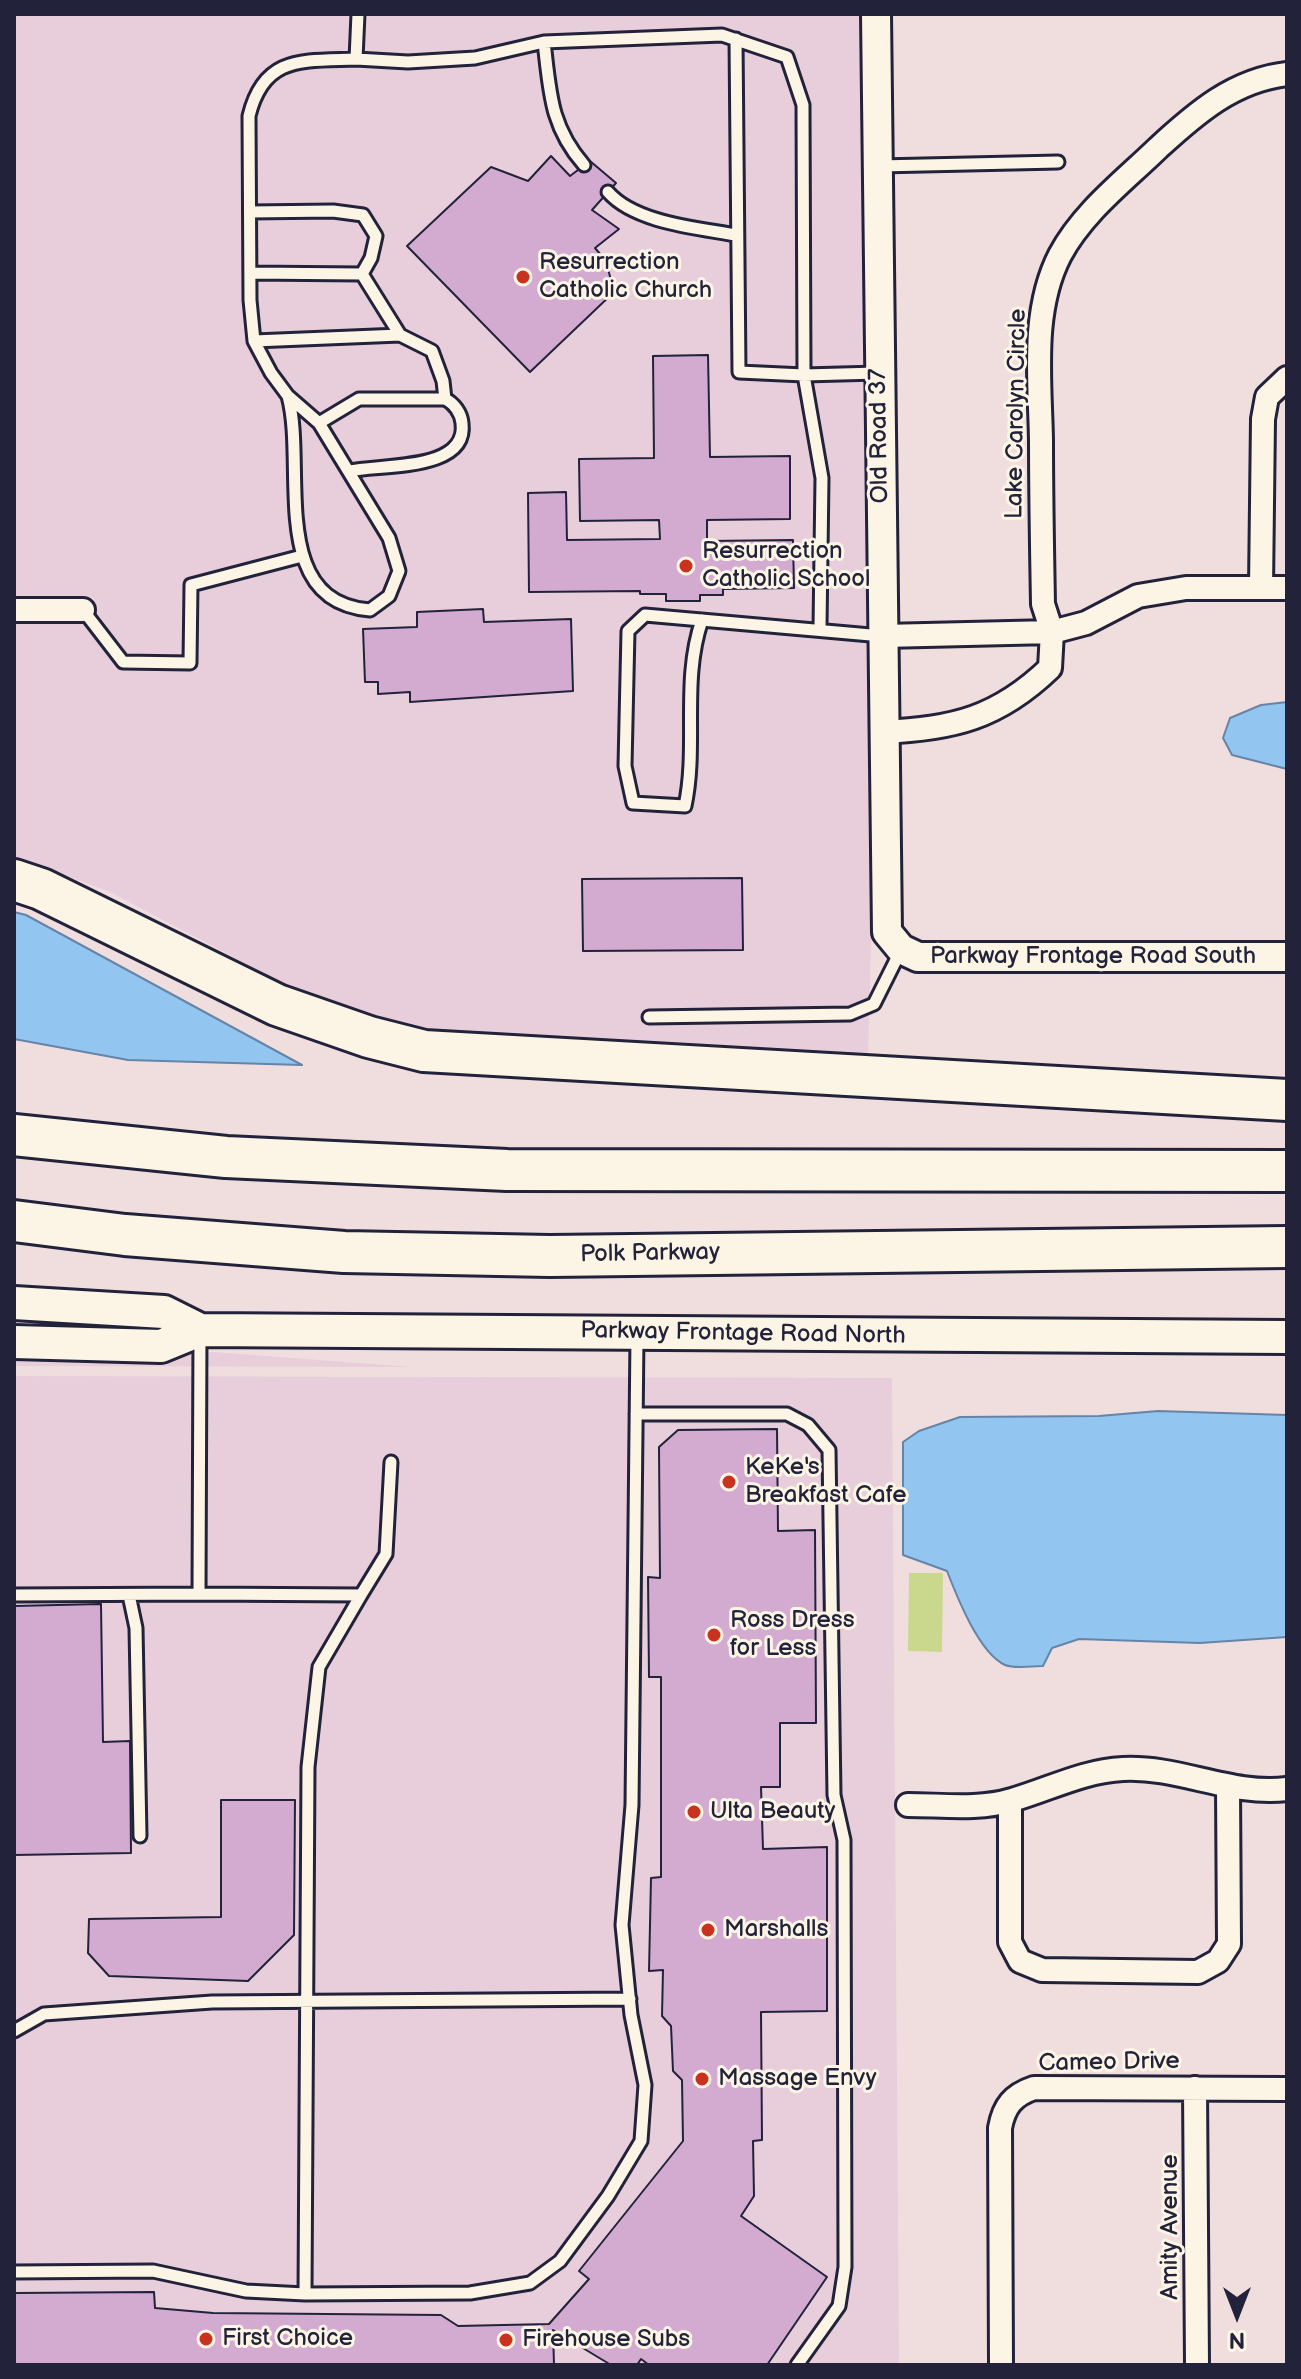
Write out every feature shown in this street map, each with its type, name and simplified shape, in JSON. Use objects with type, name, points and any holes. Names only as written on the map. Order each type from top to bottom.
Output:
[{"type":"highway","points":[[14,880],[41,889],[277,1005],[369,1037],[424,1051],[1287,1100]]},
{"type":"highway","points":[[14,1135],[226,1157],[507,1170],[1287,1171]]},
{"type":"highway","name":"Polk Parkway","points":[[14,1221],[125,1235],[407,1253],[550,1256],[1287,1247]]},
{"type":"main road","name":"Parkway Frontage Road North","points":[[14,1303],[164,1312],[200,1330]]},
{"type":"main road","name":"Parkway Frontage Road North","points":[[14,1342],[161,1346],[200,1330],[1287,1337]]},
{"type":"street","name":"Old Road 37","points":[[876,14],[886,916],[887,932],[901,949]]},
{"type":"street","name":"Lake Carolyn Circle","points":[[882,732],[937,730],[978,718],[1023,694],[1050,668],[1052,632],[1043,604],[1040,346],[1045,290],[1061,254],[1091,211],[1188,121],[1226,93],[1268,76],[1287,74]]},
{"type":"street","points":[[1261,588],[1263,419],[1267,397],[1287,378]]},
{"type":"street","points":[[883,636],[1052,632],[1086,623],[1138,596],[1186,588],[1287,588]]},
{"type":"street","points":[[14,610],[83,610]]},
{"type":"street","name":"Parkway Frontage Road South","points":[[901,949],[918,957],[1287,957]]},
{"type":"street","points":[[908,1805],[979,1806],[1010,1801],[1094,1772],[1126,1769],[1158,1770],[1228,1787],[1287,1789]]},
{"type":"street","points":[[1010,1801],[1010,1942],[1020,1961],[1042,1970],[1198,1972],[1218,1961],[1229,1944],[1228,1787]]},
{"type":"street","name":"Cameo Drive","points":[[1001,2365],[1003,2111],[1022,2092],[1034,2088],[1287,2089]]},
{"type":"street","name":"Amity Avenue","points":[[1195,2088],[1197,2365]]},
{"type":"lane","points":[[356,59],[358,14]]},
{"type":"lane","points":[[288,396],[296,424],[293,467],[302,556],[324,594],[347,608],[370,610],[389,596],[399,571],[389,538],[319,423],[288,396],[254,341],[250,273],[249,116],[255,93],[271,71],[311,61],[356,59],[408,62],[475,58],[544,42],[708,35],[736,39],[787,57],[803,105],[804,375],[822,478],[820,628]]},
{"type":"lane","points":[[736,39],[739,372],[804,375],[880,373]]},
{"type":"lane","points":[[544,42],[552,111],[565,144],[584,165]]},
{"type":"lane","points":[[877,166],[1058,162]]},
{"type":"lane","points":[[608,192],[614,199],[662,222],[736,235]]},
{"type":"lane","points":[[250,212],[333,211],[363,215],[376,236],[371,258],[362,274]]},
{"type":"lane","points":[[250,273],[362,274]]},
{"type":"lane","points":[[362,274],[400,335]]},
{"type":"lane","points":[[254,341],[400,335],[432,351],[443,381],[445,399]]},
{"type":"lane","points":[[319,423],[359,399],[445,399],[452,402],[462,419],[463,439],[455,451],[436,460],[349,471]]},
{"type":"lane","points":[[83,610],[123,662],[190,663],[191,585],[302,556]]},
{"type":"lane","points":[[702,620],[691,651],[690,782],[685,806],[633,803],[625,766],[628,631],[645,615],[820,628],[883,636]]},
{"type":"lane","points":[[649,1017],[850,1014],[874,1004],[901,949]]},
{"type":"lane","points":[[199,1594],[200,1330]]},
{"type":"lane","points":[[14,2272],[153,2271],[246,2291],[305,2294],[470,2293],[530,2283],[560,2261],[608,2196],[641,2141],[645,2085],[630,1999],[622,1925],[632,1805],[637,1333]]},
{"type":"lane","points":[[636,1414],[787,1414],[808,1425],[829,1450],[834,1795],[844,1840],[845,2267],[839,2306],[797,2365]]},
{"type":"lane","points":[[305,2294],[308,1767],[319,1667],[386,1554],[391,1462]]},
{"type":"lane","points":[[14,1595],[361,1595]]},
{"type":"lane","points":[[129,1595],[136,1628],[140,1836]]},
{"type":"lane","points":[[14,2031],[44,2014],[307,1999],[630,1999]]},
{"type":"shaded area","points":[[14,14],[864,14],[873,867],[868,1056],[490,1040],[391,1022],[287,985],[110,892],[14,856],[14,623],[93,623],[94,598],[14,598]]},
{"type":"shaded area","points":[[213,1352],[412,1367],[14,1366],[14,1354]]},
{"type":"shaded area","points":[[14,1376],[892,1378],[899,2365],[14,2365]]},
{"type":"green space","points":[[909,1573],[943,1573],[942,1652],[908,1651]]},
{"type":"water","points":[[1287,702],[1287,769],[1232,755],[1223,738],[1230,718],[1261,705]]},
{"type":"water","points":[[14,912],[26,915],[302,1065],[128,1060],[14,1039]]},
{"type":"water","points":[[1158,1411],[1287,1415],[1287,1637],[1200,1643],[1079,1639],[1052,1648],[1043,1666],[1005,1665],[995,1659],[978,1637],[947,1571],[903,1555],[903,1442],[919,1431],[960,1417],[1099,1416]]},
{"type":"building","name":"Resurrection Catholic Church","points":[[551,156],[570,176],[590,161],[616,183],[592,210],[619,229],[595,248],[606,261],[614,292],[530,372],[407,246],[491,167],[528,181]]},
{"type":"building","points":[[708,355],[710,457],[790,456],[790,519],[707,520],[707,541],[793,540],[794,588],[723,589],[723,595],[700,595],[700,601],[666,601],[666,594],[640,594],[640,591],[529,592],[528,493],[566,492],[567,540],[660,539],[659,520],[580,521],[579,459],[654,458],[653,356]]},
{"type":"building","points":[[483,609],[484,622],[571,619],[573,691],[410,702],[410,692],[378,694],[378,682],[365,682],[363,629],[417,627],[417,612]]},
{"type":"building","points":[[742,878],[743,950],[583,951],[582,879]]},
{"type":"building","points":[[777,1429],[778,1531],[815,1530],[816,1723],[780,1723],[780,1787],[761,1787],[763,1849],[827,1847],[827,2011],[761,2012],[762,2140],[753,2141],[754,2196],[741,2216],[827,2277],[767,2365],[649,2365],[641,2359],[637,2365],[611,2365],[553,2330],[554,2365],[14,2365],[14,2293],[154,2292],[155,2308],[213,2313],[441,2315],[458,2326],[549,2324],[589,2279],[579,2271],[683,2141],[682,2080],[673,2071],[671,2026],[662,2016],[663,1970],[649,1971],[651,1878],[661,1877],[661,1677],[649,1677],[648,1577],[660,1578],[659,1447],[678,1430]]},
{"type":"building","points":[[101,1604],[103,1742],[130,1741],[131,1853],[14,1855],[14,1606]]},
{"type":"building","points":[[221,1800],[295,1800],[294,1935],[248,1981],[109,1976],[88,1953],[89,1919],[221,1917]]},
{"type":"place","name":"Resurrection Catholic Church","points":[[523,277]]},
{"type":"place","name":"Resurrection Catholic School","points":[[686,566]]},
{"type":"place","name":"KeKe's Breakfast Cafe","points":[[729,1482]]},
{"type":"place","name":"Ross Dress for Less","points":[[714,1635]]},
{"type":"place","name":"Ulta Beauty","points":[[694,1812]]},
{"type":"place","name":"Marshalls","points":[[708,1930]]},
{"type":"place","name":"Massage Envy","points":[[702,2079]]},
{"type":"place","name":"First Choice","points":[[206,2339]]},
{"type":"place","name":"Firehouse Subs","points":[[506,2340]]}]
